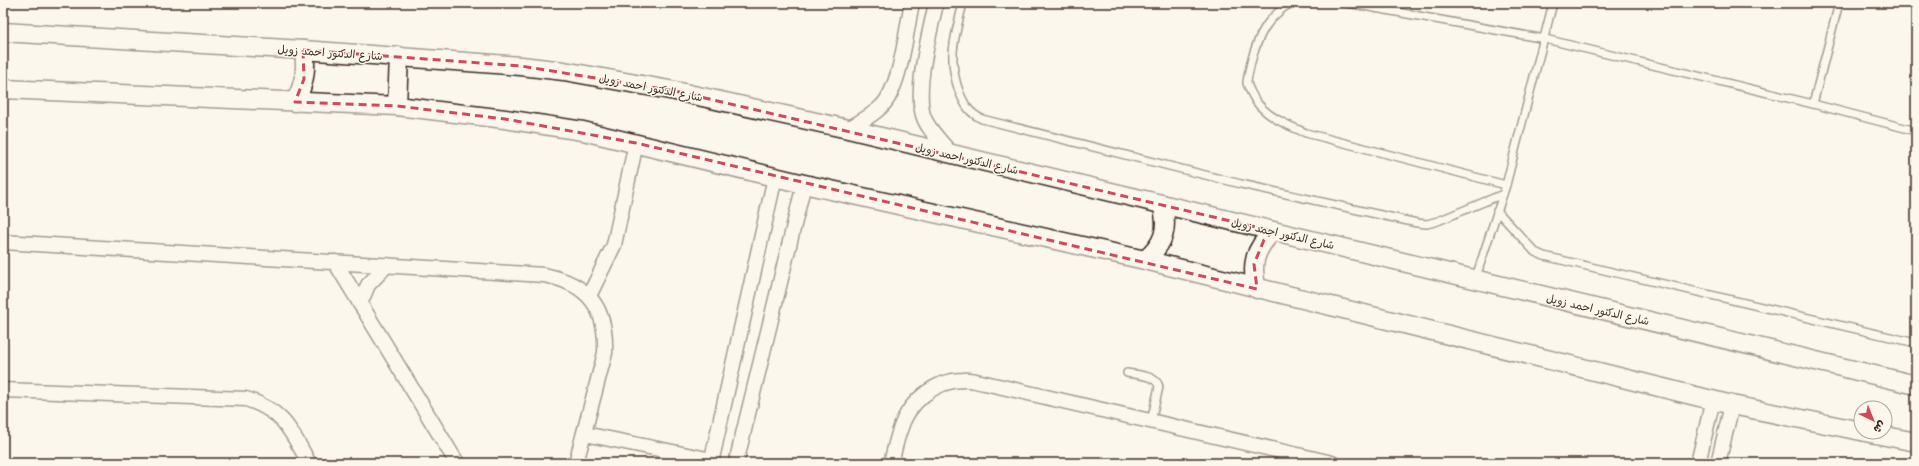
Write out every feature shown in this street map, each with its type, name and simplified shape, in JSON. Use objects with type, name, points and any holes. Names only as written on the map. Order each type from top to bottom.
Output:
[{"type":"street","points":[[848,129],[872,115],[882,106],[891,94],[897,79],[912,3]]},
{"type":"street","points":[[936,3],[920,94],[923,115],[930,129],[952,154]]},
{"type":"street","name":"شارع الدكتور احمد زويل","points":[[3,32],[399,56],[521,66],[564,71],[675,90],[848,129],[1916,385]]},
{"type":"street","points":[[296,102],[304,79],[305,66],[303,50]]},
{"type":"street","points":[[397,106],[399,56]]},
{"type":"street","points":[[3,89],[397,106],[513,120],[582,131],[804,184],[1145,260],[1257,289],[1732,405],[1853,429]]},
{"type":"street","points":[[589,296],[614,245],[636,143]]},
{"type":"street","points":[[585,434],[712,461],[776,177]]},
{"type":"street","points":[[736,463],[804,184]]},
{"type":"street","points":[[1145,260],[1154,252],[1163,236],[1166,217],[1162,204]]},
{"type":"street","points":[[1257,289],[1254,276],[1254,264],[1257,251],[1264,240],[1273,231]]},
{"type":"street","points":[[3,242],[387,265],[544,276],[563,279],[579,287],[589,296],[601,316],[606,334],[605,353],[585,434],[576,463]]},
{"type":"street","points":[[334,262],[457,463]]},
{"type":"street","points":[[360,304],[368,285],[387,265]]},
{"type":"street","points":[[892,463],[900,428],[910,410],[923,394],[942,383],[963,380],[985,383],[1332,463]]},
{"type":"street","points":[[3,390],[246,399],[262,404],[276,413],[288,426],[309,463]]},
{"type":"street","points":[[1698,463],[1713,400]]},
{"type":"street","points":[[1718,463],[1732,405]]},
{"type":"street","points":[[1893,437],[1916,442]]},
{"type":"lane","points":[[963,3],[953,44],[953,75],[963,102],[972,114],[982,120],[1241,184],[1417,223],[1428,224],[1438,221],[1503,194]]},
{"type":"lane","points":[[1291,3],[1278,10],[1265,25],[1256,45],[1250,66],[1247,84],[1255,100],[1266,112],[1280,122],[1306,133],[1506,185]]},
{"type":"lane","points":[[1347,3],[1545,39],[1813,104],[1916,131]]},
{"type":"lane","points":[[1476,280],[1506,185],[1545,39],[1553,3]]},
{"type":"lane","points":[[1813,104],[1839,3]]},
{"type":"lane","points":[[1497,211],[1535,252],[1544,256],[1916,343]]},
{"type":"lane","points":[[1127,373],[1152,378],[1158,383],[1159,387],[1151,421]]},
{"type":"highlighted area","points":[[303,50],[521,66],[675,91],[1273,231],[1264,240],[1254,264],[1257,289],[636,143],[505,119],[397,106],[295,102],[304,79]]}]
